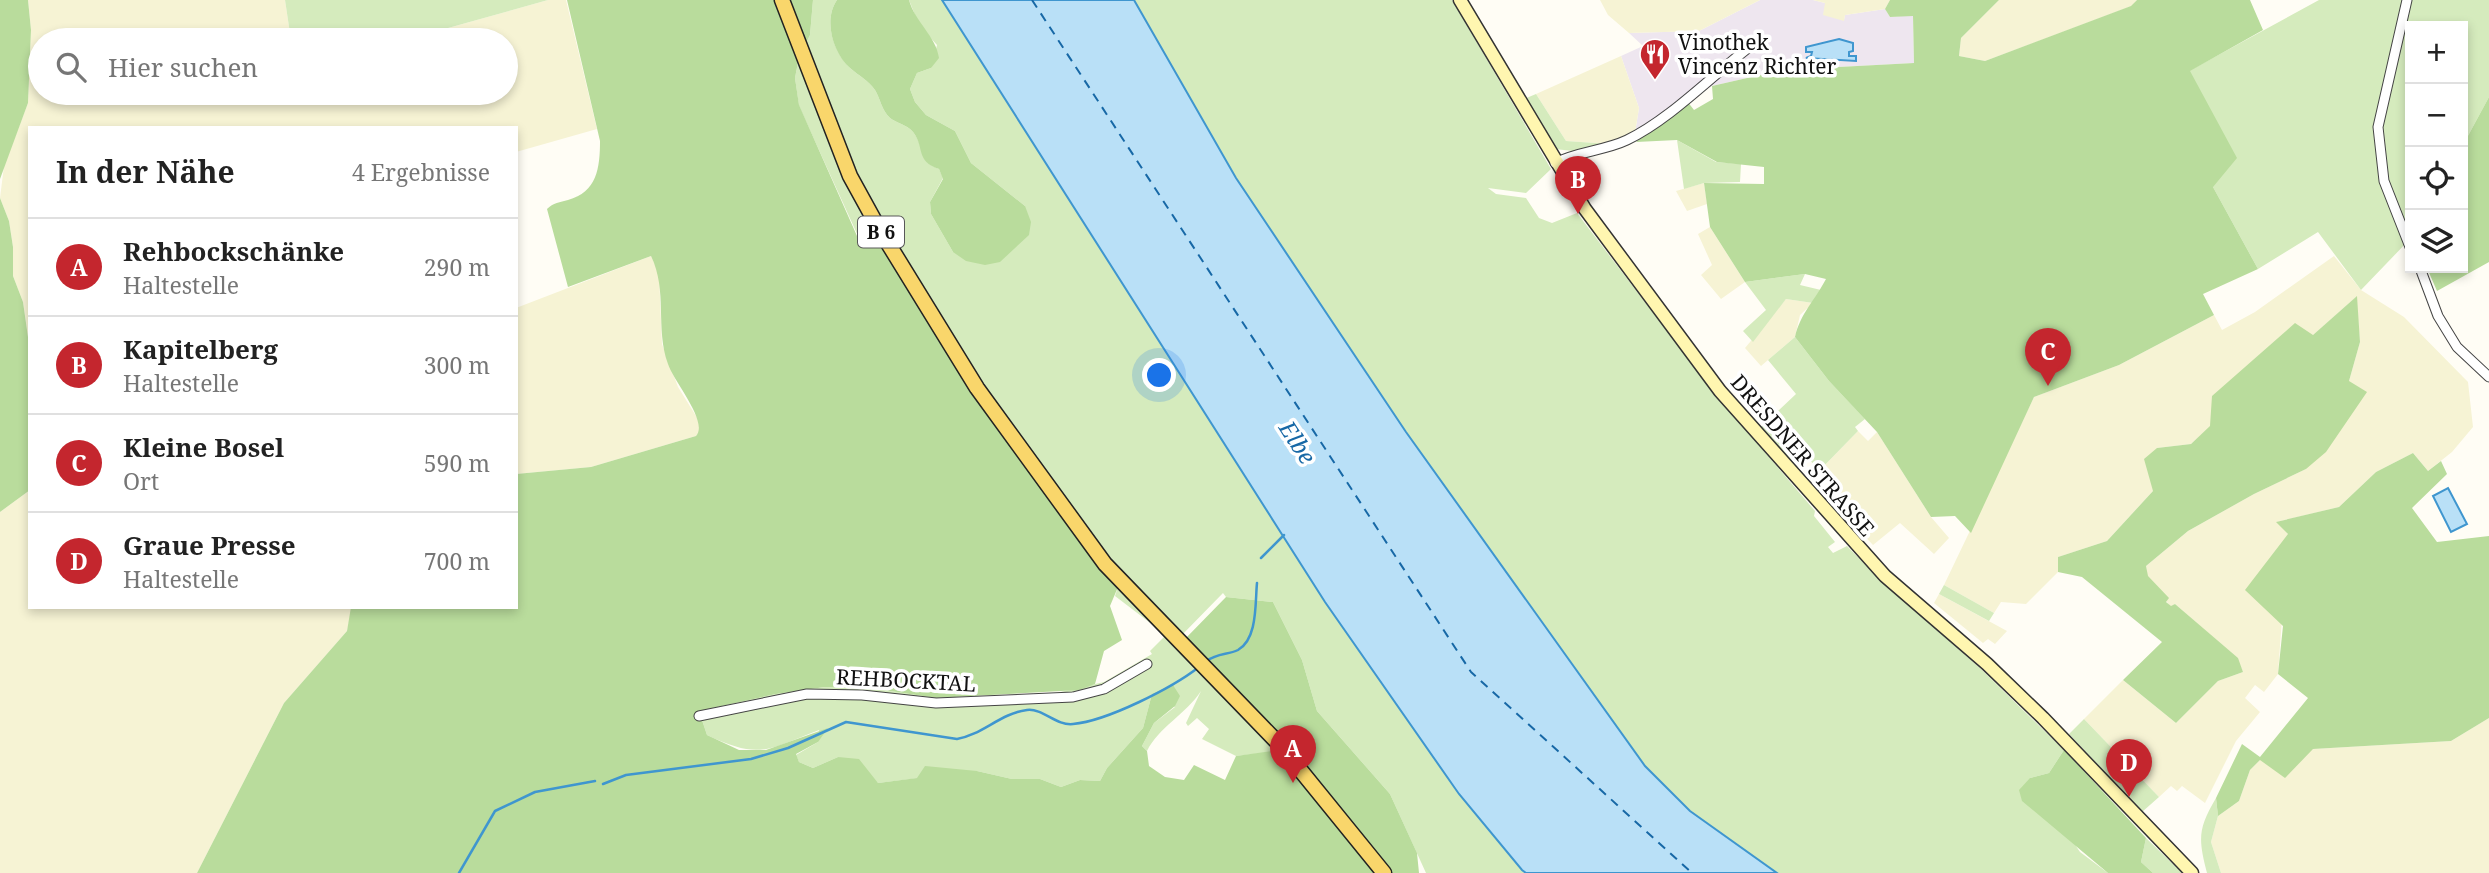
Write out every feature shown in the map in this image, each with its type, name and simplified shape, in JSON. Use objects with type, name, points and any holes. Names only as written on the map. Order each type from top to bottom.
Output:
[{"type":"main road","name":"B 6","points":[[782,0],[850,176],[977,388],[1097,554],[1280,745],[1384,873]]},
{"type":"main road","name":"DRESDNER STRASSE","points":[[1460,0],[1555,163],[1619,257],[1720,391],[1885,576],[1987,664],[2043,718],[2192,873]]},
{"type":"street","points":[[2405,234],[2384,181],[2378,127],[2407,0]]},
{"type":"street","points":[[1555,163],[1629,139],[1706,85],[1721,66],[1760,38]]},
{"type":"street","points":[[2422,273],[2438,316],[2457,347],[2489,377]]},
{"type":"street","name":"REHBOCKTAL","points":[[699,716],[818,694],[936,703],[1073,697],[1104,689],[1147,664]]},
{"type":"shaded area","points":[[28,0],[285,0],[289,28],[31,28]]},
{"type":"shaded area","points":[[548,0],[566,0],[597,129],[518,151],[518,126],[28,126],[28,337],[23,302],[13,276],[13,247],[9,221],[0,198],[4,166],[28,103],[518,105],[518,28],[448,28]]},
{"type":"shaded area","points":[[1600,0],[1760,0],[1699,31],[1629,33],[1608,15]]},
{"type":"shaded area","points":[[1760,0],[1813,0],[1825,3],[1844,20],[1845,15],[1885,9],[1890,17],[1913,15],[1914,63],[1782,70],[1712,86],[1670,107],[1635,133],[1639,108],[1621,56],[1643,46],[1629,33],[1699,31]]},
{"type":"shaded area","points":[[1813,0],[1890,0],[1885,9],[1845,15],[1844,21],[1823,15],[1825,3]]},
{"type":"shaded area","points":[[1999,0],[2137,0],[2132,6],[1985,61],[1959,56],[1961,38]]},
{"type":"shaded area","points":[[1621,56],[1639,108],[1635,133],[1610,144],[1566,141],[1536,94]]},
{"type":"shaded area","points":[[1704,183],[1707,204],[1687,211],[1676,191]]},
{"type":"shaded area","points":[[1710,227],[1745,282],[1721,299],[1701,275],[1712,265],[1698,234]]},
{"type":"shaded area","points":[[651,256],[659,273],[662,344],[678,387],[701,424],[700,431],[696,436],[591,467],[518,474],[518,307]]},
{"type":"shaded area","points":[[2334,256],[2361,290],[2404,317],[2468,382],[2473,427],[2452,452],[2428,471],[2413,453],[2376,472],[2339,507],[2277,522],[2288,534],[2278,674],[2264,692],[2255,685],[2245,698],[2260,712],[2236,741],[2205,803],[2182,786],[2177,791],[2171,786],[2159,797],[2084,719],[2123,680],[2176,723],[2218,681],[2243,672],[2237,658],[2175,604],[2171,607],[2166,601],[2168,598],[2147,576],[2146,566],[2188,531],[2306,469],[2349,381],[2360,342],[2356,297],[2191,444],[2157,448],[2153,491],[2107,541],[2058,557],[2058,572],[2026,604],[2001,602],[1994,613],[1944,585],[2034,397],[2119,365],[2214,315],[2222,330],[2255,312]]},
{"type":"shaded area","points":[[1786,299],[1813,303],[1800,315],[1795,337],[1761,366],[1745,348]]},
{"type":"shaded area","points":[[1858,431],[1868,441],[1877,432],[1931,517],[1949,538],[1934,554],[1900,523],[1873,545],[1842,512],[1849,505],[1820,470]]},
{"type":"shaded area","points":[[28,491],[28,609],[352,609],[347,631],[284,703],[197,873],[0,873],[0,512]]},
{"type":"shaded area","points":[[1939,594],[2007,631],[1995,644],[1988,639],[1983,643],[1934,603]]},
{"type":"shaded area","points":[[2489,718],[2489,873],[2221,873],[2211,842],[2218,816],[2239,801],[2250,770],[2260,760],[2313,749],[2451,741]]},
{"type":"green space","points":[[0,0],[28,0],[31,28],[28,28],[28,103],[0,179]]},
{"type":"green space","points":[[285,0],[548,0],[448,28],[289,28]]},
{"type":"green space","points":[[567,0],[813,0],[810,35],[799,57],[795,78],[799,105],[857,236],[885,249],[951,361],[1002,436],[1118,587],[1110,606],[1122,640],[1104,651],[1095,684],[1079,690],[936,698],[877,689],[825,687],[776,694],[699,711],[707,735],[739,750],[766,750],[828,728],[818,742],[796,754],[799,762],[813,768],[838,757],[859,759],[878,783],[917,778],[925,766],[977,771],[1012,779],[1040,779],[1061,787],[1080,780],[1100,781],[1107,768],[1143,728],[1152,694],[1173,685],[1180,696],[1175,706],[1154,723],[1142,746],[1147,751],[1149,766],[1165,777],[1184,780],[1194,765],[1225,780],[1236,756],[1272,751],[1265,736],[1184,640],[1226,597],[1273,602],[1302,660],[1317,711],[1390,794],[1417,853],[1419,873],[197,873],[284,703],[347,631],[351,609],[518,609],[518,474],[591,467],[696,436],[699,430],[698,421],[671,372],[664,350],[659,283],[651,256],[568,287],[547,209],[578,196],[591,185],[598,169],[600,141]]},
{"type":"green space","points":[[813,0],[837,0],[830,26],[839,53],[850,68],[877,93],[887,115],[913,132],[925,158],[939,169],[943,178],[930,202],[931,214],[953,252],[1025,206],[971,163],[955,131],[926,115],[915,102],[910,89],[917,73],[931,68],[937,45],[919,25],[909,0],[942,0],[1325,602],[1459,794],[1526,873],[1426,873],[1390,794],[1317,711],[1302,660],[1273,602],[1226,597],[1223,593],[1180,637],[1265,736],[1272,752],[1236,756],[1202,739],[1209,729],[1197,718],[1188,726],[1186,723],[1201,691],[1158,735],[1147,751],[1142,746],[1154,723],[1175,707],[1152,694],[1143,728],[1107,768],[1100,781],[1080,780],[1061,787],[1040,779],[1012,779],[977,771],[878,783],[838,757],[813,768],[799,762],[796,755],[818,742],[819,730],[775,747],[752,750],[707,735],[699,711],[776,694],[825,687],[877,689],[936,698],[1056,693],[1104,682],[1152,654],[1150,651],[1166,635],[1115,596],[1118,587],[1002,436],[871,241],[858,236],[799,106],[795,78],[799,57],[810,35]]},
{"type":"green space","points":[[837,0],[909,0],[934,43],[939,58],[931,68],[917,73],[910,89],[915,102],[926,115],[955,131],[971,163],[1025,206],[1031,222],[1029,235],[1000,262],[985,265],[966,261],[953,252],[931,214],[930,202],[943,179],[939,169],[926,162],[913,132],[890,118],[877,93],[839,54],[830,26]]},
{"type":"green space","points":[[1134,0],[1452,0],[1551,169],[1526,193],[1488,188],[1496,194],[1526,198],[1539,218],[1552,223],[1577,213],[1715,394],[1815,511],[1814,516],[1835,542],[1828,547],[1833,553],[1847,546],[1879,579],[1981,669],[2064,750],[2049,773],[2030,778],[2080,852],[2108,873],[1777,873],[1690,811],[1645,766],[1406,432],[1236,178]]},
{"type":"green space","points":[[1890,0],[1999,0],[1961,38],[1959,56],[1985,61],[2131,6],[2137,0],[2250,0],[2263,30],[2190,71],[2237,158],[2213,187],[2258,269],[2203,294],[2214,315],[2119,365],[2034,397],[1971,533],[1955,516],[1931,517],[1877,432],[1829,381],[1795,337],[1804,314],[1826,279],[1805,274],[1745,282],[1710,227],[1704,183],[1764,184],[1764,167],[1717,162],[1677,140],[1636,142],[1687,101],[1694,110],[1713,99],[1712,86],[1782,70],[1914,63],[1913,16],[1890,17],[1885,9]]},
{"type":"green space","points":[[2319,0],[2489,0],[2489,97],[2468,136],[2468,21],[2405,21],[2405,244],[2361,290],[2318,232],[2258,269],[2213,187],[2189,71]]},
{"type":"green space","points":[[1536,94],[1566,141],[1610,144],[1573,151],[1555,149],[1524,99]]},
{"type":"green space","points":[[2489,97],[2489,262],[2437,291],[2429,273],[2468,273],[2468,136]]},
{"type":"green space","points":[[1677,140],[1716,162],[1741,164],[1740,182],[1704,183],[1684,189]]},
{"type":"green space","points":[[0,198],[9,221],[13,247],[13,276],[23,302],[28,337],[28,491],[0,512]]},
{"type":"green space","points":[[1805,274],[1800,285],[1821,290],[1813,303],[1786,299],[1753,342],[1743,331],[1766,310],[1745,282]]},
{"type":"green space","points":[[2357,296],[2360,342],[2349,381],[2367,392],[2326,452],[2306,469],[2188,531],[2146,566],[2148,576],[2169,598],[2166,602],[2171,606],[2175,604],[2238,658],[2243,672],[2218,681],[2176,723],[2123,680],[2162,642],[2082,577],[2058,572],[2058,557],[2107,541],[2153,491],[2144,459],[2157,448],[2191,444],[2210,426],[2212,396],[2295,323],[2313,335]]},
{"type":"green space","points":[[1795,337],[1829,381],[1865,419],[1855,427],[1858,431],[1820,470],[1804,455],[1796,456],[1790,461],[1761,427],[1796,394],[1768,360]]},
{"type":"green space","points":[[2413,453],[2428,471],[2441,461],[2447,474],[2412,508],[2437,542],[2489,536],[2489,718],[2451,741],[2313,749],[2285,778],[2260,760],[2250,770],[2239,801],[2218,816],[2216,798],[2242,744],[2260,757],[2308,698],[2278,674],[2283,626],[2245,590],[2288,534],[2276,522],[2339,507],[2376,472]]},
{"type":"green space","points":[[1944,585],[1994,613],[1989,621],[1939,594]]},
{"type":"green space","points":[[2084,719],[2159,797],[2142,812],[2069,734]]},
{"type":"green space","points":[[2064,750],[2146,838],[2141,862],[2153,873],[2108,873],[2022,801],[2019,790],[2030,778],[2049,773]]},
{"type":"green space","points":[[2216,798],[2218,816],[2211,842],[2221,873],[2207,873],[2201,834]]},
{"type":"green space","points":[[2146,838],[2182,873],[2153,873],[2141,862]]},
{"type":"water","name":"Elbe","points":[[942,0],[1134,0],[1236,178],[1406,432],[1645,766],[1690,811],[1777,873],[1526,873],[1522,870],[1459,794],[1325,602]]},
{"type":"water","points":[[1839,39],[1853,43],[1853,51],[1849,52],[1849,56],[1856,56],[1856,61],[1806,58],[1811,56],[1812,52],[1806,52],[1806,47]]},
{"type":"water","points":[[2448,488],[2467,524],[2451,532],[2433,496]]},
{"type":"waterway","points":[[1261,558],[1284,535]]},
{"type":"waterway","points":[[1207,661],[1238,650],[1249,638],[1254,620],[1257,583]]},
{"type":"waterway","points":[[603,784],[626,775],[751,759],[788,748],[846,722],[957,739],[1009,715],[1027,710],[1067,724],[1087,722],[1139,702],[1199,667]]},
{"type":"waterway","points":[[459,873],[495,811],[535,792],[595,781]]},
{"type":"ferry route","points":[[1032,0],[1471,672],[1692,873]]},
{"type":"place","name":"Vinothek Vincenz Richter","points":[[1655,81]]},
{"type":"place","name":"Kapitelberg","points":[[1578,214]]},
{"type":"place","name":"Kleine Bosel","points":[[2048,386]]},
{"type":"place","name":"Rehbockschänke","points":[[1293,783]]},
{"type":"place","name":"Graue Presse","points":[[2129,797]]}]
